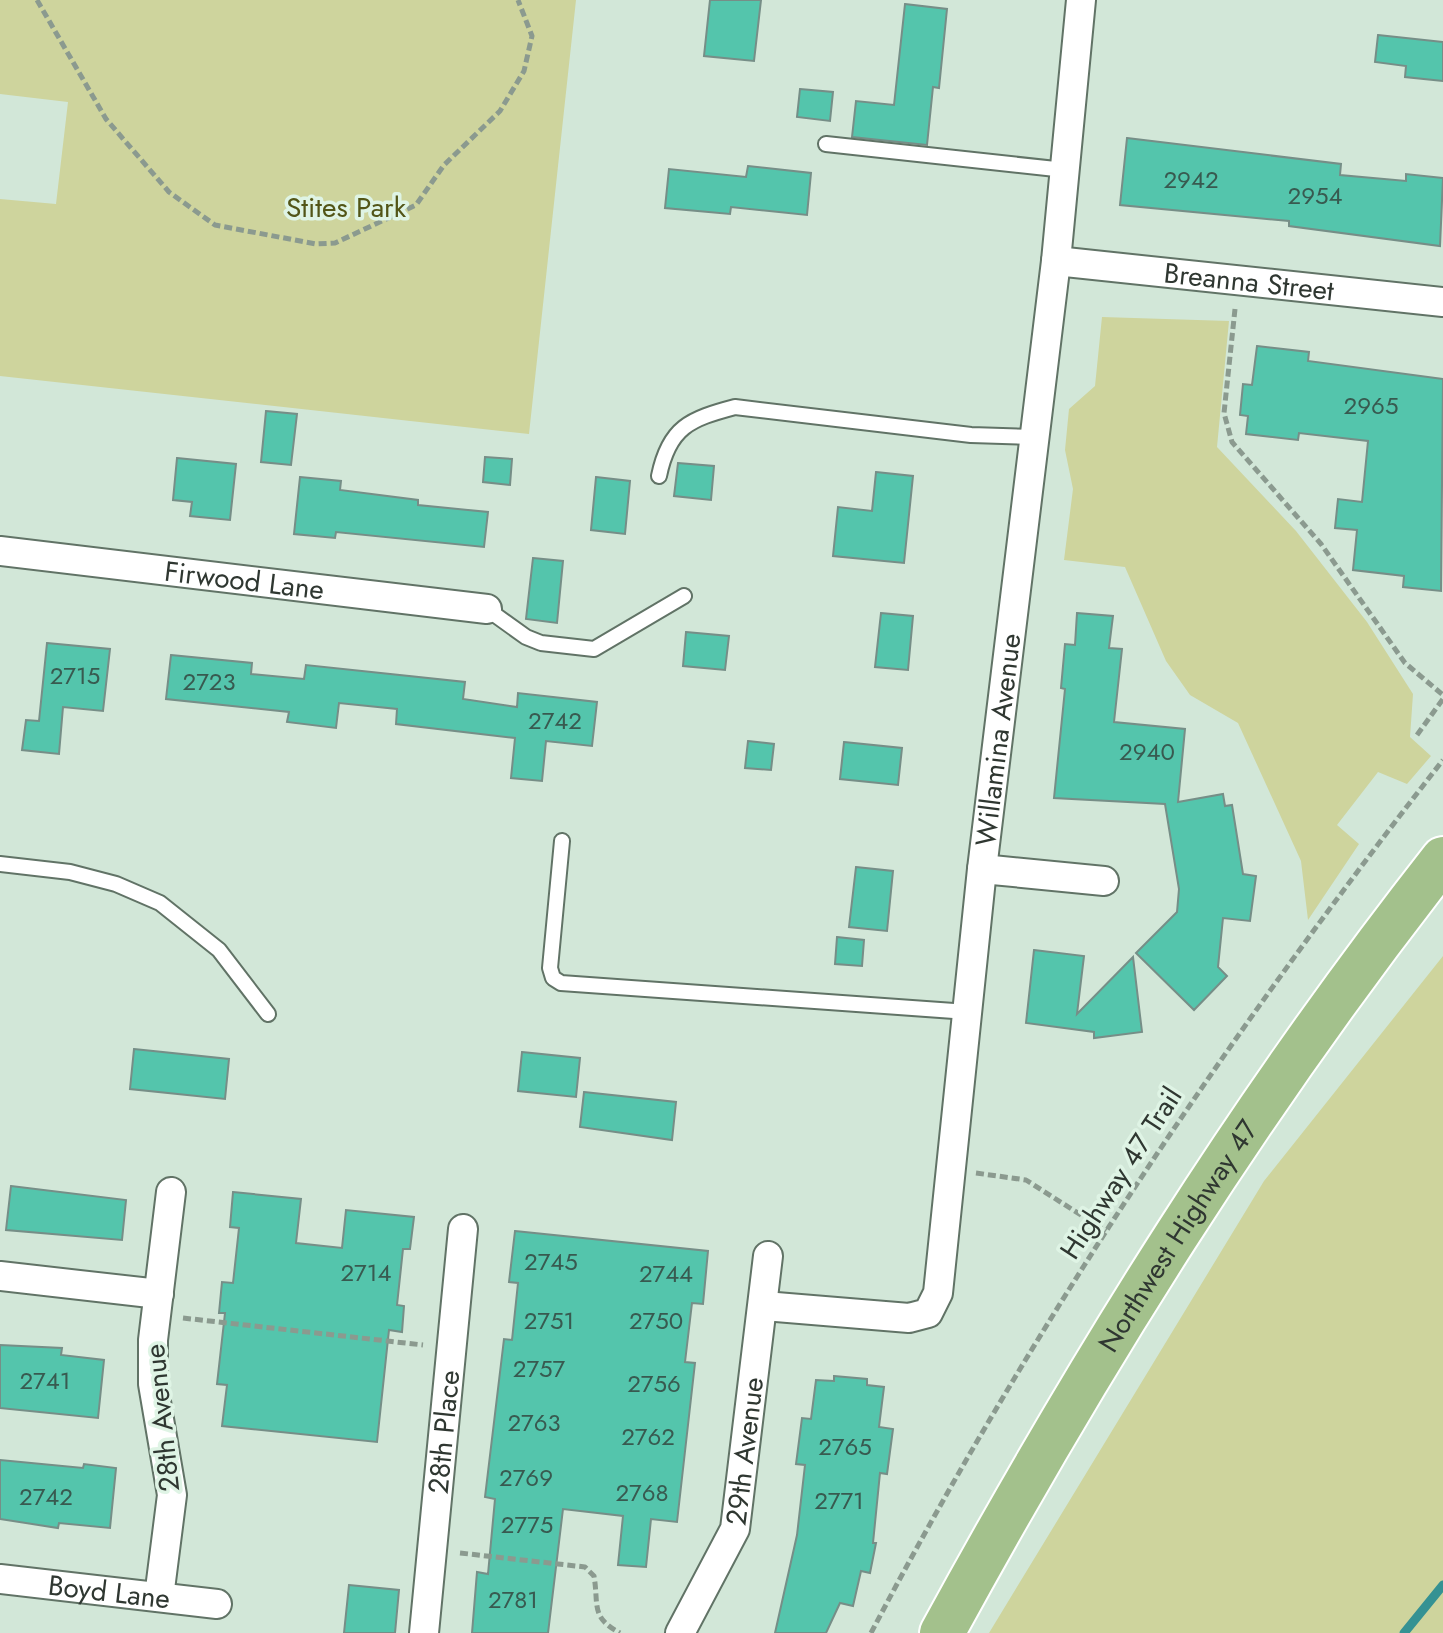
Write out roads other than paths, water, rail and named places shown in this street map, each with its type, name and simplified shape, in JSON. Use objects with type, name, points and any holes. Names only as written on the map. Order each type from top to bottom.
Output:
[{"type":"main road","name":"Northwest Highway 47","points":[[942,1633],[1007,1513],[1182,1222],[1383,936],[1443,859]]},
{"type":"street","name":"Willamina Avenue","points":[[764,1306],[882,1318],[928,1313],[938,1293],[982,869],[1056,261],[1081,0]]},
{"type":"street","name":"Breanna Street","points":[[1056,261],[1443,302]]},
{"type":"street","name":"Firwood Lane","points":[[0,551],[487,609]]},
{"type":"street","points":[[982,869],[1104,881]]},
{"type":"street","name":"28th Avenue","points":[[159,1597],[172,1495],[153,1384],[157,1305],[171,1192]]},
{"type":"street","name":"28th Place","points":[[424,1633],[463,1229]]},
{"type":"street","name":"29th Avenue","points":[[680,1633],[735,1529],[768,1256]]},
{"type":"street","points":[[0,1276],[157,1305]]},
{"type":"street","name":"Boyd Lane","points":[[0,1579],[217,1604]]},
{"type":"lane","points":[[826,144],[1065,170]]},
{"type":"lane","points":[[659,476],[663,455],[678,430],[704,415],[735,407],[971,435],[1034,437]]},
{"type":"lane","points":[[487,609],[526,637],[541,643],[594,649],[684,596]]},
{"type":"lane","points":[[562,841],[550,968],[553,978],[561,983],[968,1012]]},
{"type":"lane","points":[[0,864],[70,872],[141,893],[160,903],[219,950],[268,1014]]},
{"type":"waterway","points":[[1404,1633],[1443,1585]]},
{"type":"park label","name":"Stites Park","points":[[346,207]]}]
